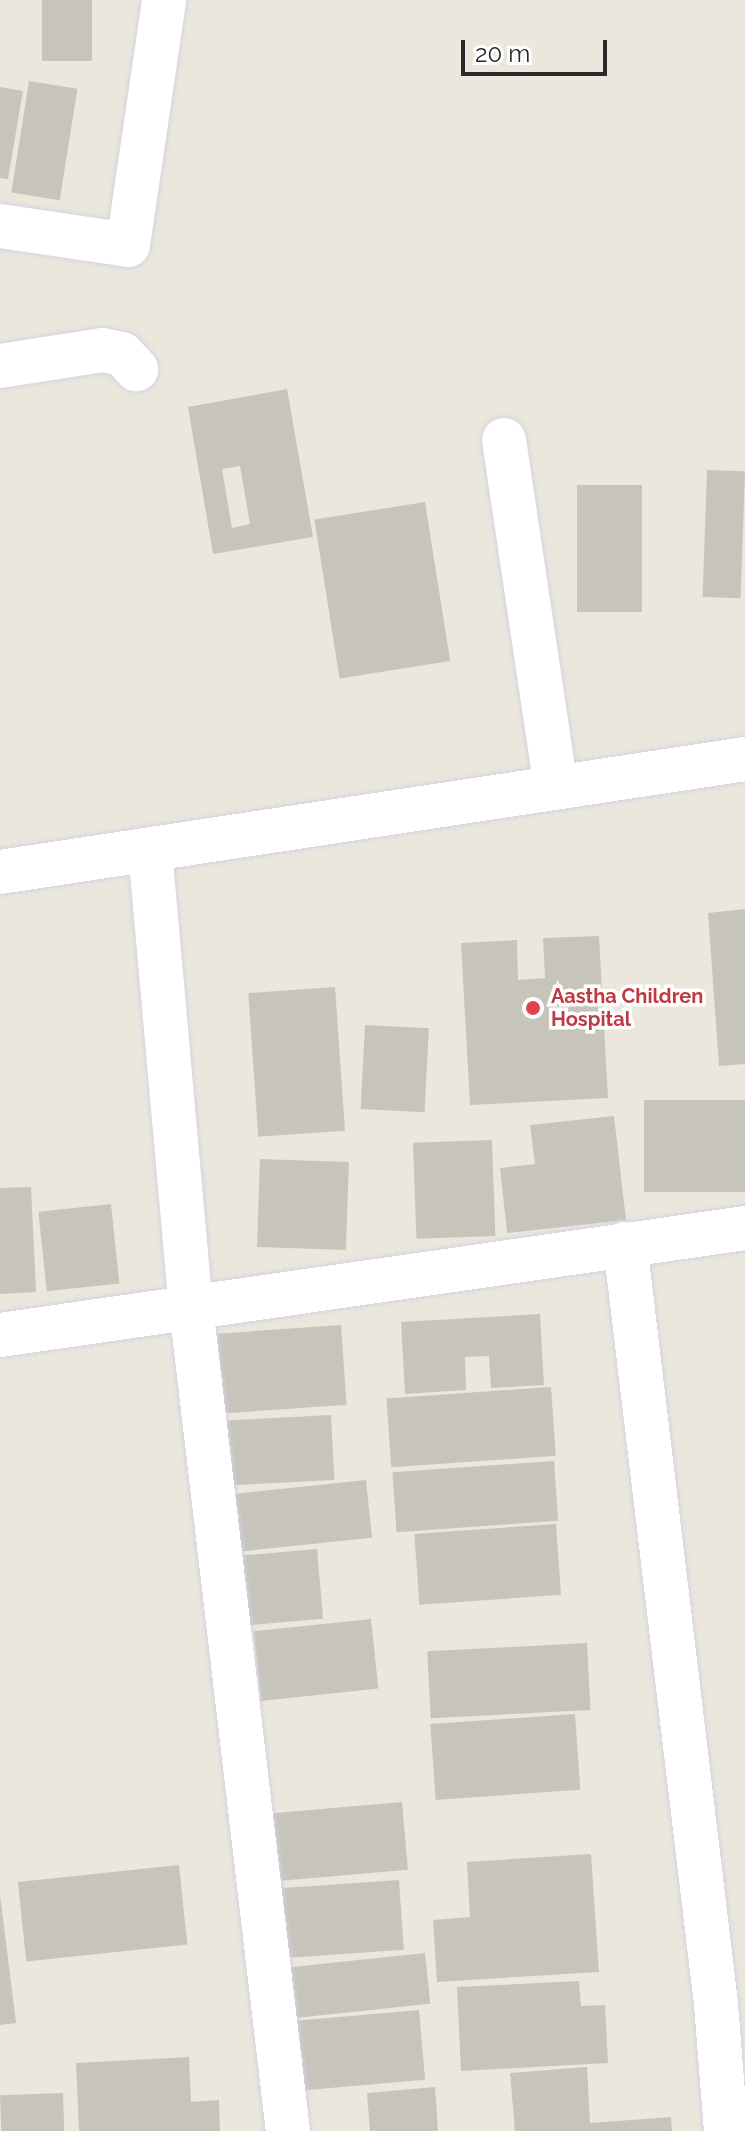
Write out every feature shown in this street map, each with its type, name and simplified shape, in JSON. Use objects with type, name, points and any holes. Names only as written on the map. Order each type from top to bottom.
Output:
[{"type":"street","points":[[0,226],[128,245],[164,0]]},
{"type":"street","points":[[0,366],[103,350],[122,354],[136,369]]},
{"type":"street","points":[[504,440],[556,786]]},
{"type":"street","points":[[0,872],[745,759]]},
{"type":"street","points":[[150,850],[191,1307],[288,2131]]},
{"type":"street","points":[[0,1335],[745,1228]]},
{"type":"street","points":[[625,1244],[730,1999],[726,2131]]},
{"type":"building","points":[[42,0],[92,0],[92,61],[42,61]]},
{"type":"building","points":[[29,81],[77,89],[60,200],[11,193]]},
{"type":"building","points":[[0,87],[23,91],[8,179],[0,178]]},
{"type":"building","points":[[287,389],[313,537],[213,554],[188,407]],"holes":[[[240,466],[250,524],[232,528],[222,469]]]},
{"type":"building","points":[[707,470],[745,471],[741,598],[703,597]]},
{"type":"building","points":[[577,485],[642,485],[642,612],[577,612]]},
{"type":"building","points":[[425,502],[450,661],[340,679],[314,520]]},
{"type":"building","points":[[745,909],[745,1064],[719,1066],[708,913]]},
{"type":"building","points":[[599,936],[608,1098],[470,1105],[461,943],[517,940],[518,980],[545,978],[543,938]]},
{"type":"building","points":[[335,987],[345,1131],[258,1137],[248,993]]},
{"type":"building","points":[[365,1025],[429,1028],[425,1112],[361,1109]]},
{"type":"building","points":[[644,1100],[745,1100],[745,1192],[644,1192]]},
{"type":"building","points":[[614,1116],[626,1220],[507,1233],[500,1168],[535,1164],[530,1125]]},
{"type":"building","points":[[492,1140],[495,1236],[416,1239],[413,1143]]},
{"type":"building","points":[[260,1159],[349,1162],[346,1250],[257,1247]]},
{"type":"building","points":[[31,1187],[36,1292],[0,1294],[0,1188]]},
{"type":"building","points":[[111,1204],[119,1284],[47,1291],[38,1212]]},
{"type":"building","points":[[540,1314],[544,1385],[491,1388],[489,1356],[465,1357],[466,1390],[405,1394],[401,1322]]},
{"type":"building","points":[[341,1325],[347,1405],[223,1413],[217,1334]]},
{"type":"building","points":[[551,1387],[556,1456],[391,1467],[386,1399]]},
{"type":"building","points":[[331,1415],[334,1480],[223,1486],[219,1421]]},
{"type":"building","points":[[554,1461],[558,1521],[397,1532],[392,1472]]},
{"type":"building","points":[[366,1480],[372,1538],[233,1552],[227,1495]]},
{"type":"building","points":[[556,1524],[561,1595],[419,1605],[414,1534]]},
{"type":"building","points":[[317,1549],[323,1619],[234,1626],[228,1557]]},
{"type":"building","points":[[371,1619],[378,1689],[261,1701],[254,1631]]},
{"type":"building","points":[[587,1643],[591,1710],[431,1718],[427,1651]]},
{"type":"building","points":[[575,1714],[580,1790],[436,1800],[430,1724]]},
{"type":"building","points":[[402,1802],[408,1870],[275,1881],[270,1814]]},
{"type":"building","points":[[591,1854],[599,1972],[437,1982],[433,1920],[470,1917],[467,1862]]},
{"type":"building","points":[[179,1865],[187,1945],[26,1961],[18,1882]]},
{"type":"building","points":[[399,1880],[404,1950],[278,1959],[273,1889]]},
{"type":"building","points":[[0,1895],[16,2023],[0,2025]]},
{"type":"building","points":[[425,1953],[430,2004],[288,2019],[283,1968]]},
{"type":"building","points":[[579,1981],[581,2006],[605,2005],[608,2063],[461,2071],[457,1987]]},
{"type":"building","points":[[419,2010],[425,2080],[285,2092],[279,2022]]},
{"type":"building","points":[[189,2057],[191,2102],[219,2100],[220,2131],[79,2131],[76,2063]]},
{"type":"building","points":[[587,2067],[590,2123],[671,2117],[672,2131],[515,2131],[510,2073]]},
{"type":"building","points":[[435,2087],[438,2131],[370,2131],[367,2093]]},
{"type":"building","points":[[63,2093],[64,2131],[1,2131],[0,2095]]},
{"type":"place","name":"Aastha Children Hospital","points":[[533,1008]]}]
